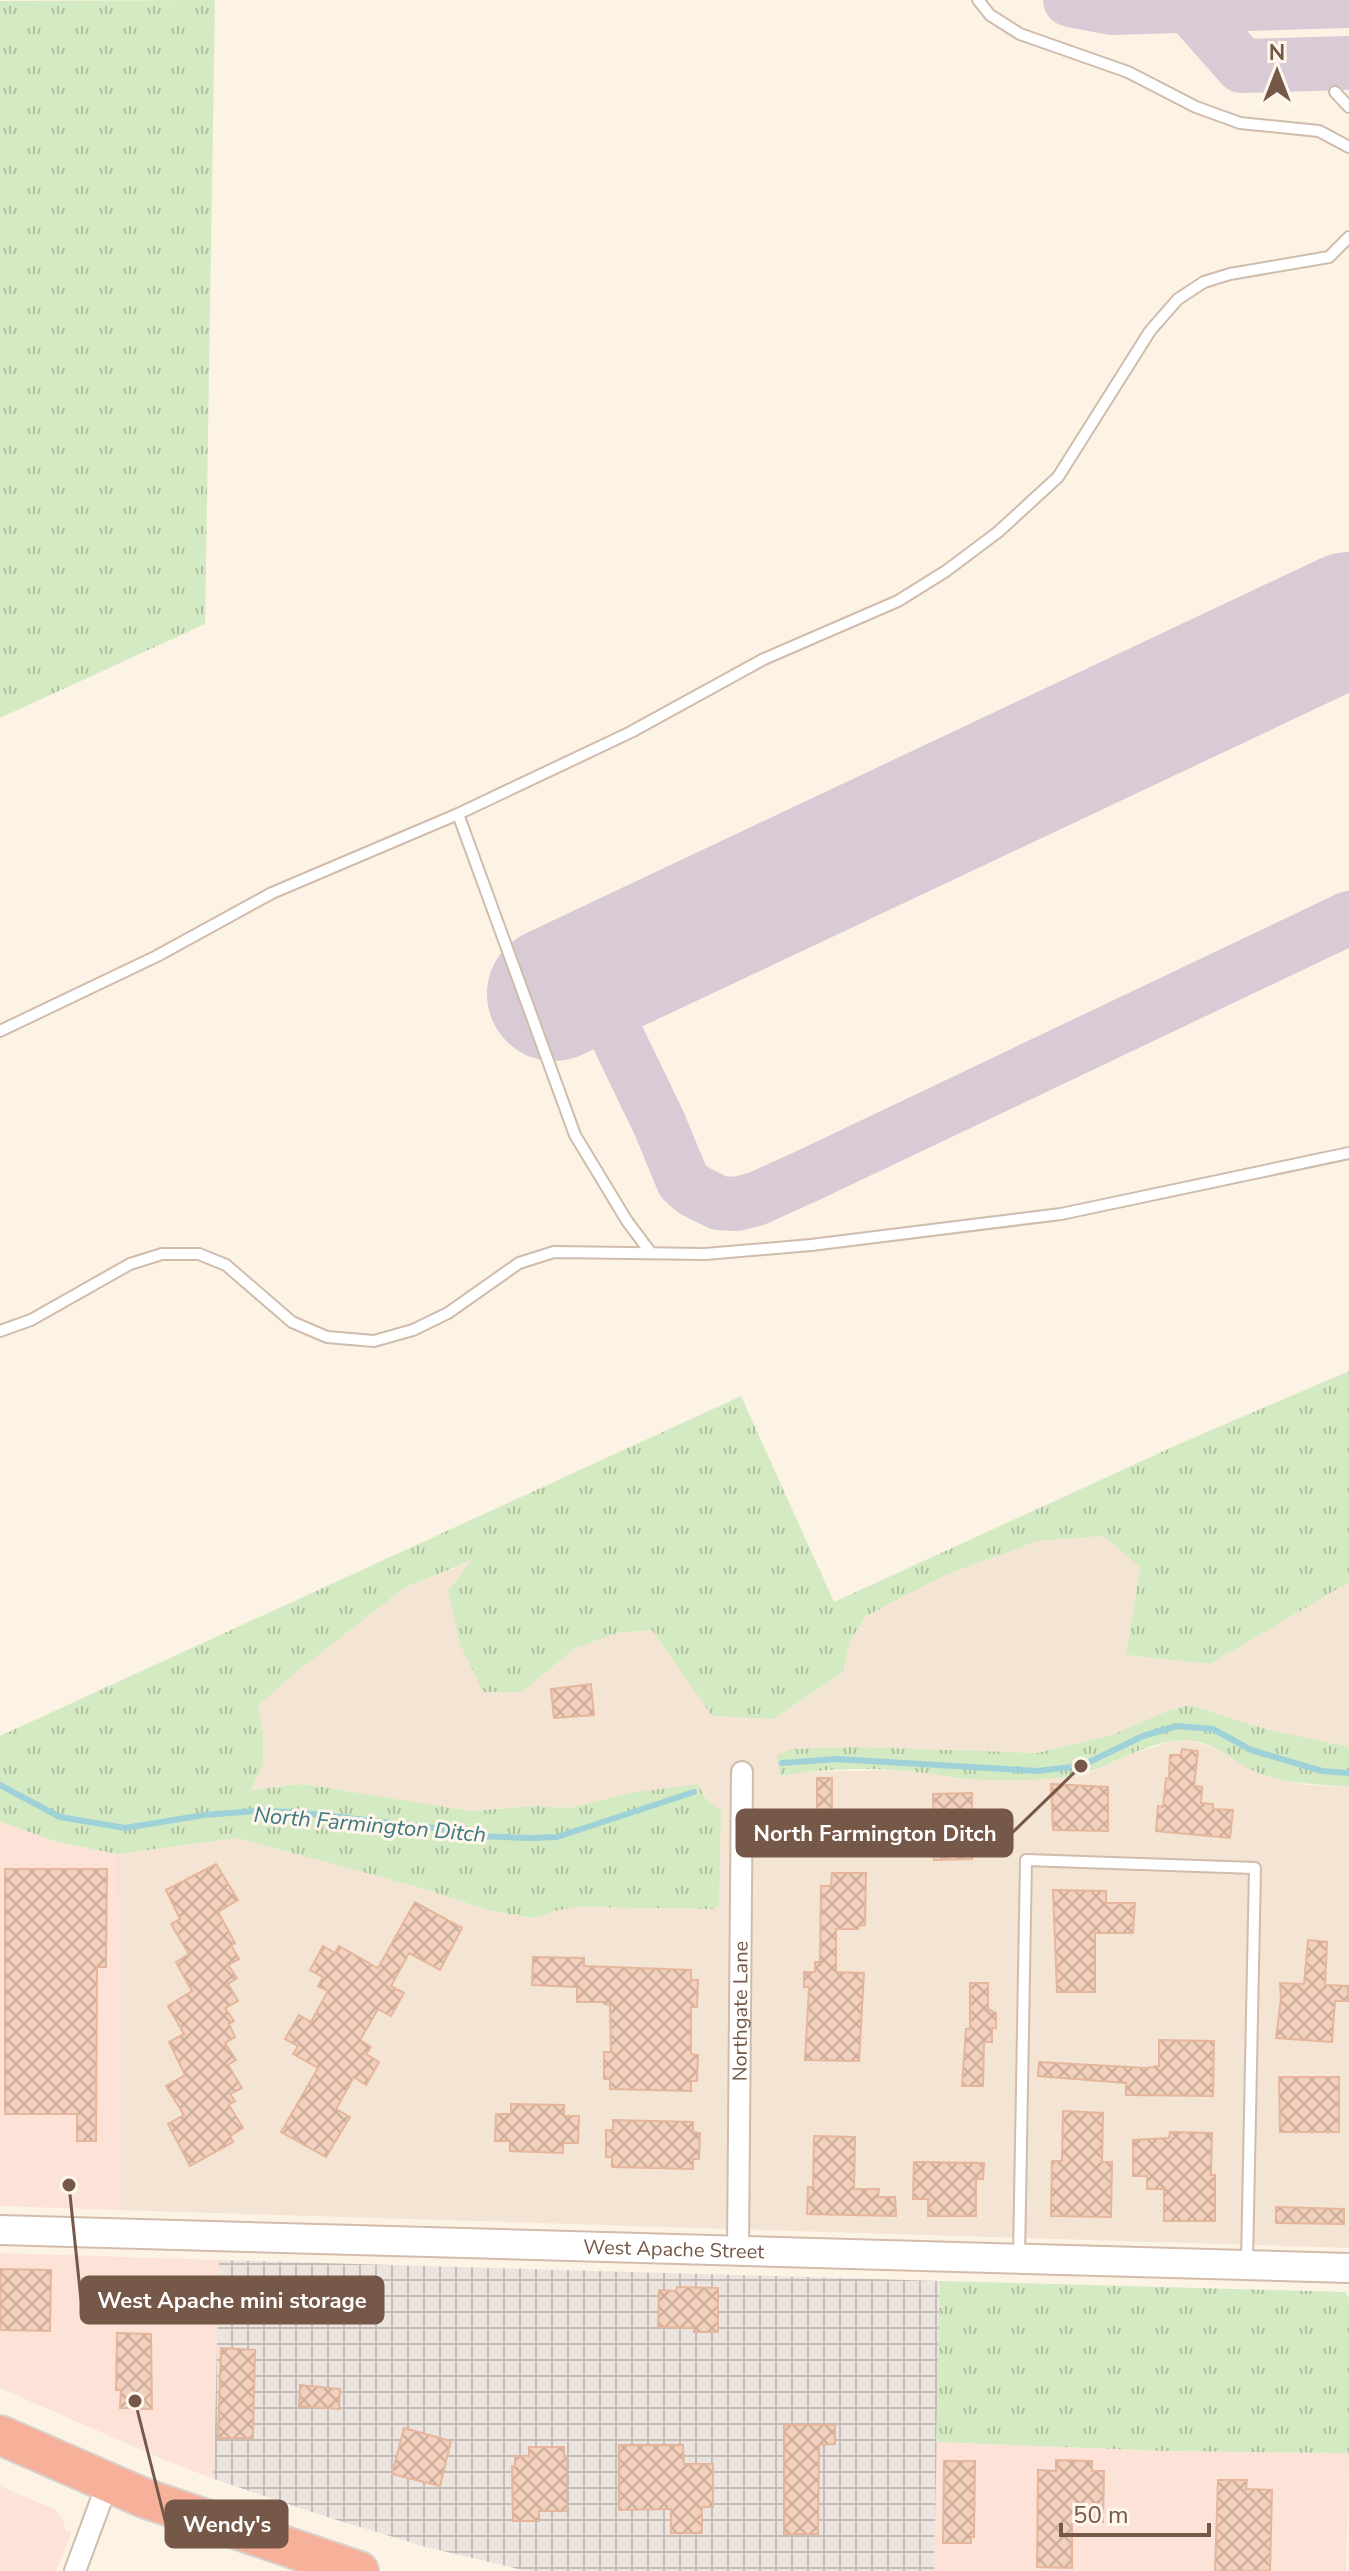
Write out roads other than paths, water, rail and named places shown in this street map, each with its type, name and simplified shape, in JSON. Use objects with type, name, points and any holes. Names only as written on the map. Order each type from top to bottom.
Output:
[{"type":"highway","points":[[0,2435],[108,2482],[222,2526],[359,2571]]},
{"type":"main road","name":"West Apache Street","points":[[0,2230],[1349,2268]]},
{"type":"street","name":"Northgate Lane","points":[[738,2251],[742,1772]]},
{"type":"street","points":[[75,2571],[108,2482]]},
{"type":"lane","points":[[978,0],[990,15],[1020,34],[1128,72],[1196,107],[1240,123],[1319,131],[1349,147]]},
{"type":"lane","points":[[1335,92],[1349,107]]},
{"type":"lane","points":[[0,1031],[157,956],[272,893],[458,814],[631,732],[764,659],[898,601],[946,571],[998,532],[1058,477],[1150,331],[1178,299],[1204,282],[1230,274],[1329,257],[1349,237]]},
{"type":"lane","points":[[458,814],[575,1135],[627,1221],[651,1253]]},
{"type":"lane","points":[[0,1331],[31,1320],[130,1264],[162,1254],[199,1254],[226,1265],[292,1322],[327,1337],[374,1341],[413,1330],[448,1313],[519,1263],[554,1252],[705,1254],[811,1245],[1061,1214],[1349,1153]]},
{"type":"lane","points":[[1019,2259],[1026,1860],[1042,1860],[1255,1868],[1247,2266]]},
{"type":"waterway","name":"North Farmington Ditch","points":[[782,1763],[837,1759],[1037,1771],[1081,1766],[1143,1736],[1177,1726],[1213,1729],[1251,1750],[1322,1771],[1349,1773]]},
{"type":"waterway","name":"North Farmington Ditch","points":[[0,1785],[60,1817],[125,1828],[204,1815],[256,1811],[295,1812],[428,1827],[478,1836],[530,1838],[557,1837],[694,1792]]},
{"type":"place","name":"North Farmington Ditch","points":[[1081,1766]]},
{"type":"place","name":"West Apache mini storage","points":[[69,2185]]},
{"type":"place","name":"Wendy's","points":[[135,2401]]}]
